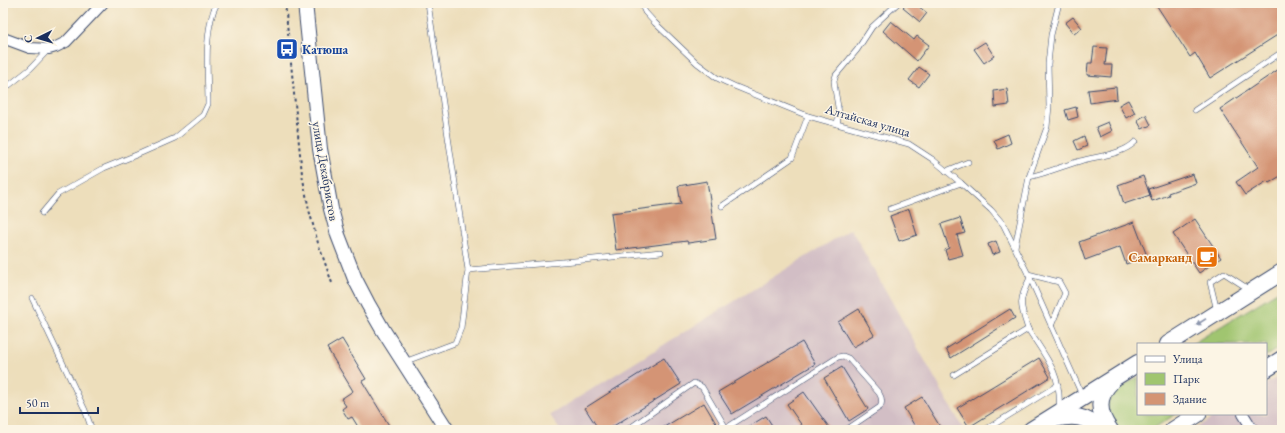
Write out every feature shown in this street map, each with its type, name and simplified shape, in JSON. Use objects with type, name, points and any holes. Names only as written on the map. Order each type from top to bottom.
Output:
[{"type":"main road","name":"улица Декабристов","points":[[305,3],[320,149],[331,209],[338,235],[355,279],[368,304],[447,430]]},
{"type":"main road","points":[[1170,343],[1282,272]]},
{"type":"main road","points":[[1267,368],[1282,359]]},
{"type":"main road","points":[[1037,426],[1137,364]]},
{"type":"main road","points":[[1110,430],[1103,418],[1100,402],[1105,387],[1115,378]]},
{"type":"main road","points":[[1174,430],[1196,415]]},
{"type":"main road","points":[[1037,426],[1070,416],[1088,420],[1100,430]]},
{"type":"street","points":[[3,38],[30,48],[48,49],[66,42],[103,3]]},
{"type":"street","points":[[1244,415],[1253,430]]},
{"type":"lane","points":[[42,213],[58,194],[104,168],[175,138],[203,115],[208,104],[208,30],[212,11],[217,3]]},
{"type":"lane","points":[[404,362],[455,343],[461,328],[468,270],[428,3]]},
{"type":"lane","name":"Алтайская улица","points":[[641,3],[645,12],[655,23],[697,63],[717,78],[808,116],[909,144],[932,159],[961,183],[991,210],[1003,224],[1029,276],[1084,397]]},
{"type":"lane","points":[[836,124],[839,112],[834,81],[836,75],[857,50],[872,27],[898,3]]},
{"type":"lane","points":[[1015,248],[1029,177],[1047,127],[1049,106],[1048,64],[1051,35],[1059,3]]},
{"type":"lane","points":[[3,90],[30,69],[48,49]]},
{"type":"lane","points":[[1195,110],[1282,52]]},
{"type":"lane","points":[[722,206],[792,158],[808,116]]},
{"type":"lane","points":[[1029,177],[1116,152],[1130,147],[1135,142]]},
{"type":"lane","points":[[946,171],[968,162]]},
{"type":"lane","points":[[890,209],[961,183]]},
{"type":"lane","points":[[468,270],[661,252]]},
{"type":"lane","points":[[1217,312],[1210,282],[1224,273],[1252,291]]},
{"type":"lane","points":[[1051,326],[1065,294],[1060,282],[1029,276],[1022,294],[1021,309],[1028,329],[1055,374],[1060,392],[1058,413]]},
{"type":"lane","points":[[32,298],[86,410],[92,430]]},
{"type":"lane","points":[[954,375],[1028,329]]},
{"type":"lane","points":[[627,430],[694,383],[702,387],[724,429],[838,357],[843,356],[848,358],[879,393],[882,404],[880,408],[846,430]]},
{"type":"lane","points":[[985,430],[1058,384]]},
{"type":"path","points":[[284,3],[302,174],[309,210],[318,243],[332,283]]},
{"type":"shaded area","points":[[851,229],[964,430],[560,430],[550,415]]},
{"type":"shaded area","points":[[1282,374],[1282,430],[1193,430],[1216,415],[1267,415],[1267,383]]},
{"type":"green space","points":[[1282,289],[1282,346],[1267,355],[1267,343],[1194,343]]},
{"type":"green space","points":[[1137,378],[1137,415],[1174,415],[1151,430],[1121,430],[1113,420],[1109,412],[1108,405],[1114,393]]},
{"type":"green space","points":[[1073,425],[1085,427],[1089,430],[1053,430],[1057,427]]},
{"type":"building","points":[[908,3],[914,3],[927,13],[920,22],[903,8]]},
{"type":"building","points":[[1155,3],[1282,3],[1282,32],[1210,78],[1195,53],[1190,57]]},
{"type":"building","points":[[1073,17],[1082,28],[1074,34],[1065,23]]},
{"type":"building","points":[[891,21],[914,40],[917,36],[929,45],[917,61],[883,31]]},
{"type":"building","points":[[985,42],[994,56],[984,63],[974,49]]},
{"type":"building","points":[[1094,47],[1107,48],[1105,65],[1112,65],[1111,77],[1087,75],[1088,63],[1092,63]]},
{"type":"building","points":[[919,67],[929,74],[919,87],[909,80]]},
{"type":"building","points":[[1282,67],[1282,175],[1269,183],[1267,181],[1245,195],[1236,182],[1258,167],[1220,109]]},
{"type":"building","points":[[1116,87],[1117,99],[1090,103],[1088,90]]},
{"type":"building","points":[[1007,89],[1009,105],[995,107],[994,91]]},
{"type":"building","points":[[1128,100],[1135,113],[1126,118],[1119,105]]},
{"type":"building","points":[[1076,107],[1078,117],[1068,120],[1065,110]]},
{"type":"building","points":[[1146,115],[1151,125],[1142,129],[1137,120]]},
{"type":"building","points":[[1108,122],[1112,131],[1100,137],[1096,127]]},
{"type":"building","points":[[1008,134],[1011,143],[998,149],[994,140]]},
{"type":"building","points":[[1084,136],[1087,146],[1078,150],[1074,141]]},
{"type":"building","points":[[1193,174],[1196,183],[1168,193],[1169,195],[1152,201],[1148,189]]},
{"type":"building","points":[[1143,176],[1150,195],[1124,204],[1118,185]]},
{"type":"building","points":[[707,181],[716,239],[616,250],[611,213],[681,204],[678,186]]},
{"type":"building","points":[[909,209],[917,235],[899,241],[890,216]]},
{"type":"building","points":[[960,218],[965,233],[957,235],[963,255],[948,259],[945,250],[949,248],[941,224]]},
{"type":"building","points":[[1195,219],[1221,258],[1199,273],[1173,234]]},
{"type":"building","points":[[1134,222],[1147,256],[1126,264],[1120,247],[1085,260],[1079,242]]},
{"type":"building","points":[[996,241],[1000,252],[992,255],[988,244]]},
{"type":"building","points":[[859,309],[874,335],[853,347],[838,322]]},
{"type":"building","points":[[1010,309],[1015,318],[951,358],[946,349]]},
{"type":"building","points":[[342,339],[366,379],[362,381],[390,427],[385,430],[360,430],[352,417],[348,419],[342,409],[346,406],[341,399],[353,391],[327,348]]},
{"type":"building","points":[[802,342],[815,364],[732,414],[718,392]]},
{"type":"building","points":[[664,358],[681,384],[607,430],[599,430],[585,408]]},
{"type":"building","points":[[1039,358],[1050,377],[969,427],[957,408]]},
{"type":"building","points":[[842,367],[868,409],[849,421],[824,378]]},
{"type":"building","points":[[804,392],[831,430],[805,430],[787,404]]},
{"type":"building","points":[[922,397],[942,430],[917,430],[904,408]]},
{"type":"building","points":[[704,403],[717,425],[708,430],[659,430]]},
{"type":"building","points":[[766,416],[775,430],[743,430]]},
{"type":"place","name":"Катюша","points":[[287,49]]},
{"type":"place","name":"Самарканд","points":[[1207,257]]}]
